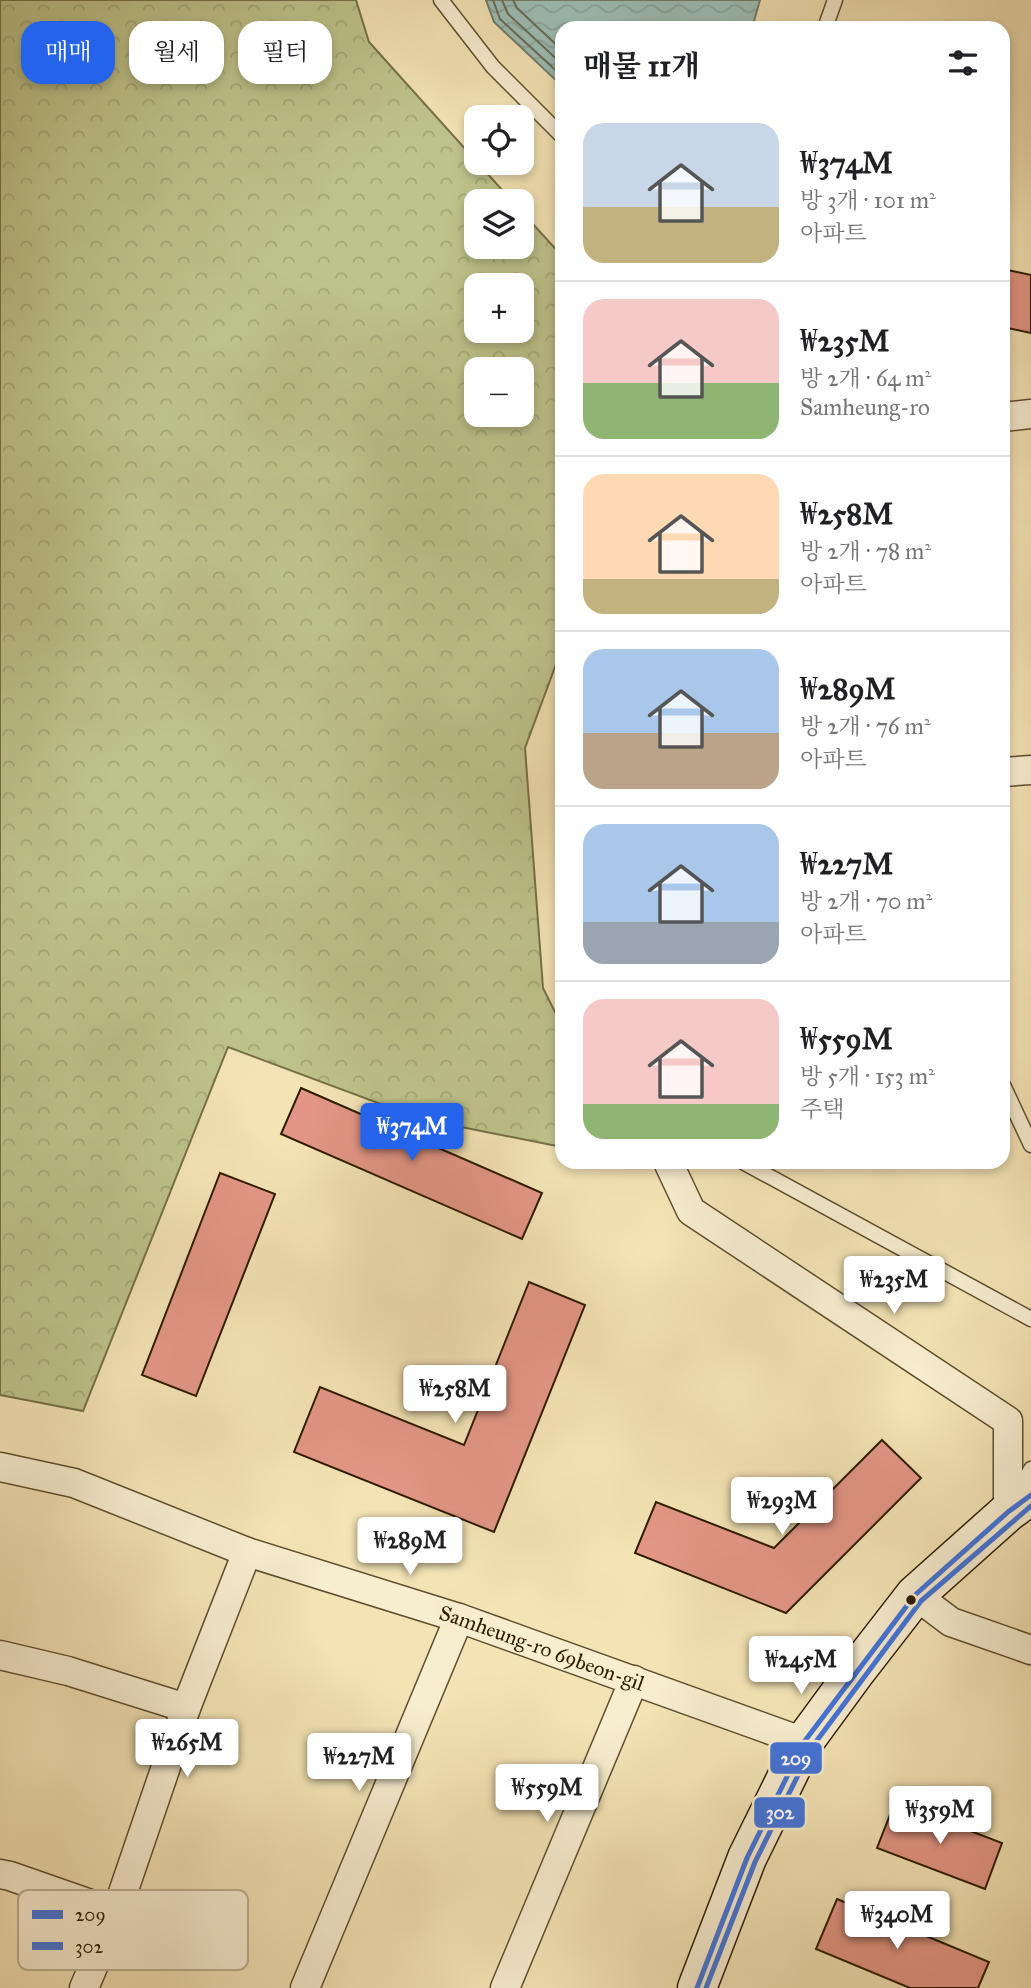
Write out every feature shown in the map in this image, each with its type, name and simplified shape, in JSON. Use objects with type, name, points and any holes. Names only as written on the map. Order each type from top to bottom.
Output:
[{"type":"street","points":[[1010,416],[1031,414]]},
{"type":"street","points":[[1010,772],[1031,770]]},
{"type":"street","points":[[671,1169],[691,1211],[1008,1421],[1019,1504],[915,1595],[804,1742],[747,1858],[697,1988]]},
{"type":"street","name":"Samheung-ro 69beon-gil","points":[[0,1467],[74,1483],[247,1552],[459,1618],[804,1742]]},
{"type":"street","points":[[124,1890],[186,1708],[247,1552]]},
{"type":"street","points":[[915,1595],[951,1622],[1031,1650]]},
{"type":"street","points":[[305,1988],[459,1618]]},
{"type":"street","points":[[0,1655],[68,1671],[186,1708]]},
{"type":"street","points":[[505,1988],[634,1680]]},
{"type":"street","points":[[0,1874],[50,1890]]},
{"type":"street","points":[[84,1988],[92,1970]]},
{"type":"lane","points":[[441,0],[492,67],[555,129]]},
{"type":"lane","points":[[828,21],[835,0]]},
{"type":"lane","points":[[1010,1100],[1031,1145]]},
{"type":"lane","points":[[756,1169],[1031,1319]]},
{"type":"lane","points":[[1019,1504],[1031,1469]]},
{"type":"green space","points":[[0,0],[356,0],[369,42],[464,148],[464,175],[489,175],[501,189],[464,189],[464,259],[534,259],[534,225],[555,248],[555,667],[525,748],[543,988],[555,1012],[555,1146],[421,1119],[228,1047],[83,1411],[0,1395]]},
{"type":"water","points":[[486,0],[760,0],[754,21],[555,21],[555,79],[494,22]]},
{"type":"building","points":[[1010,270],[1031,275],[1031,333],[1010,328]]},
{"type":"building","points":[[301,1088],[542,1193],[522,1239],[281,1134]]},
{"type":"building","points":[[220,1173],[275,1194],[196,1396],[142,1375]]},
{"type":"building","points":[[529,1282],[585,1305],[494,1532],[294,1452],[320,1387],[464,1445]]},
{"type":"building","points":[[882,1440],[921,1478],[786,1613],[635,1553],[656,1502],[774,1548]]},
{"type":"building","points":[[895,1802],[1002,1843],[985,1889],[877,1848]]},
{"type":"building","points":[[837,1899],[989,1962],[978,1988],[910,1988],[816,1949]]},
{"type":"transit line","name":"209","points":[[697,1988],[747,1858],[804,1742],[915,1595],[1008,1512],[1031,1495]]},
{"type":"transit line","name":"302","points":[[706,1988],[755,1862],[812,1747],[921,1601],[1031,1506]]}]
